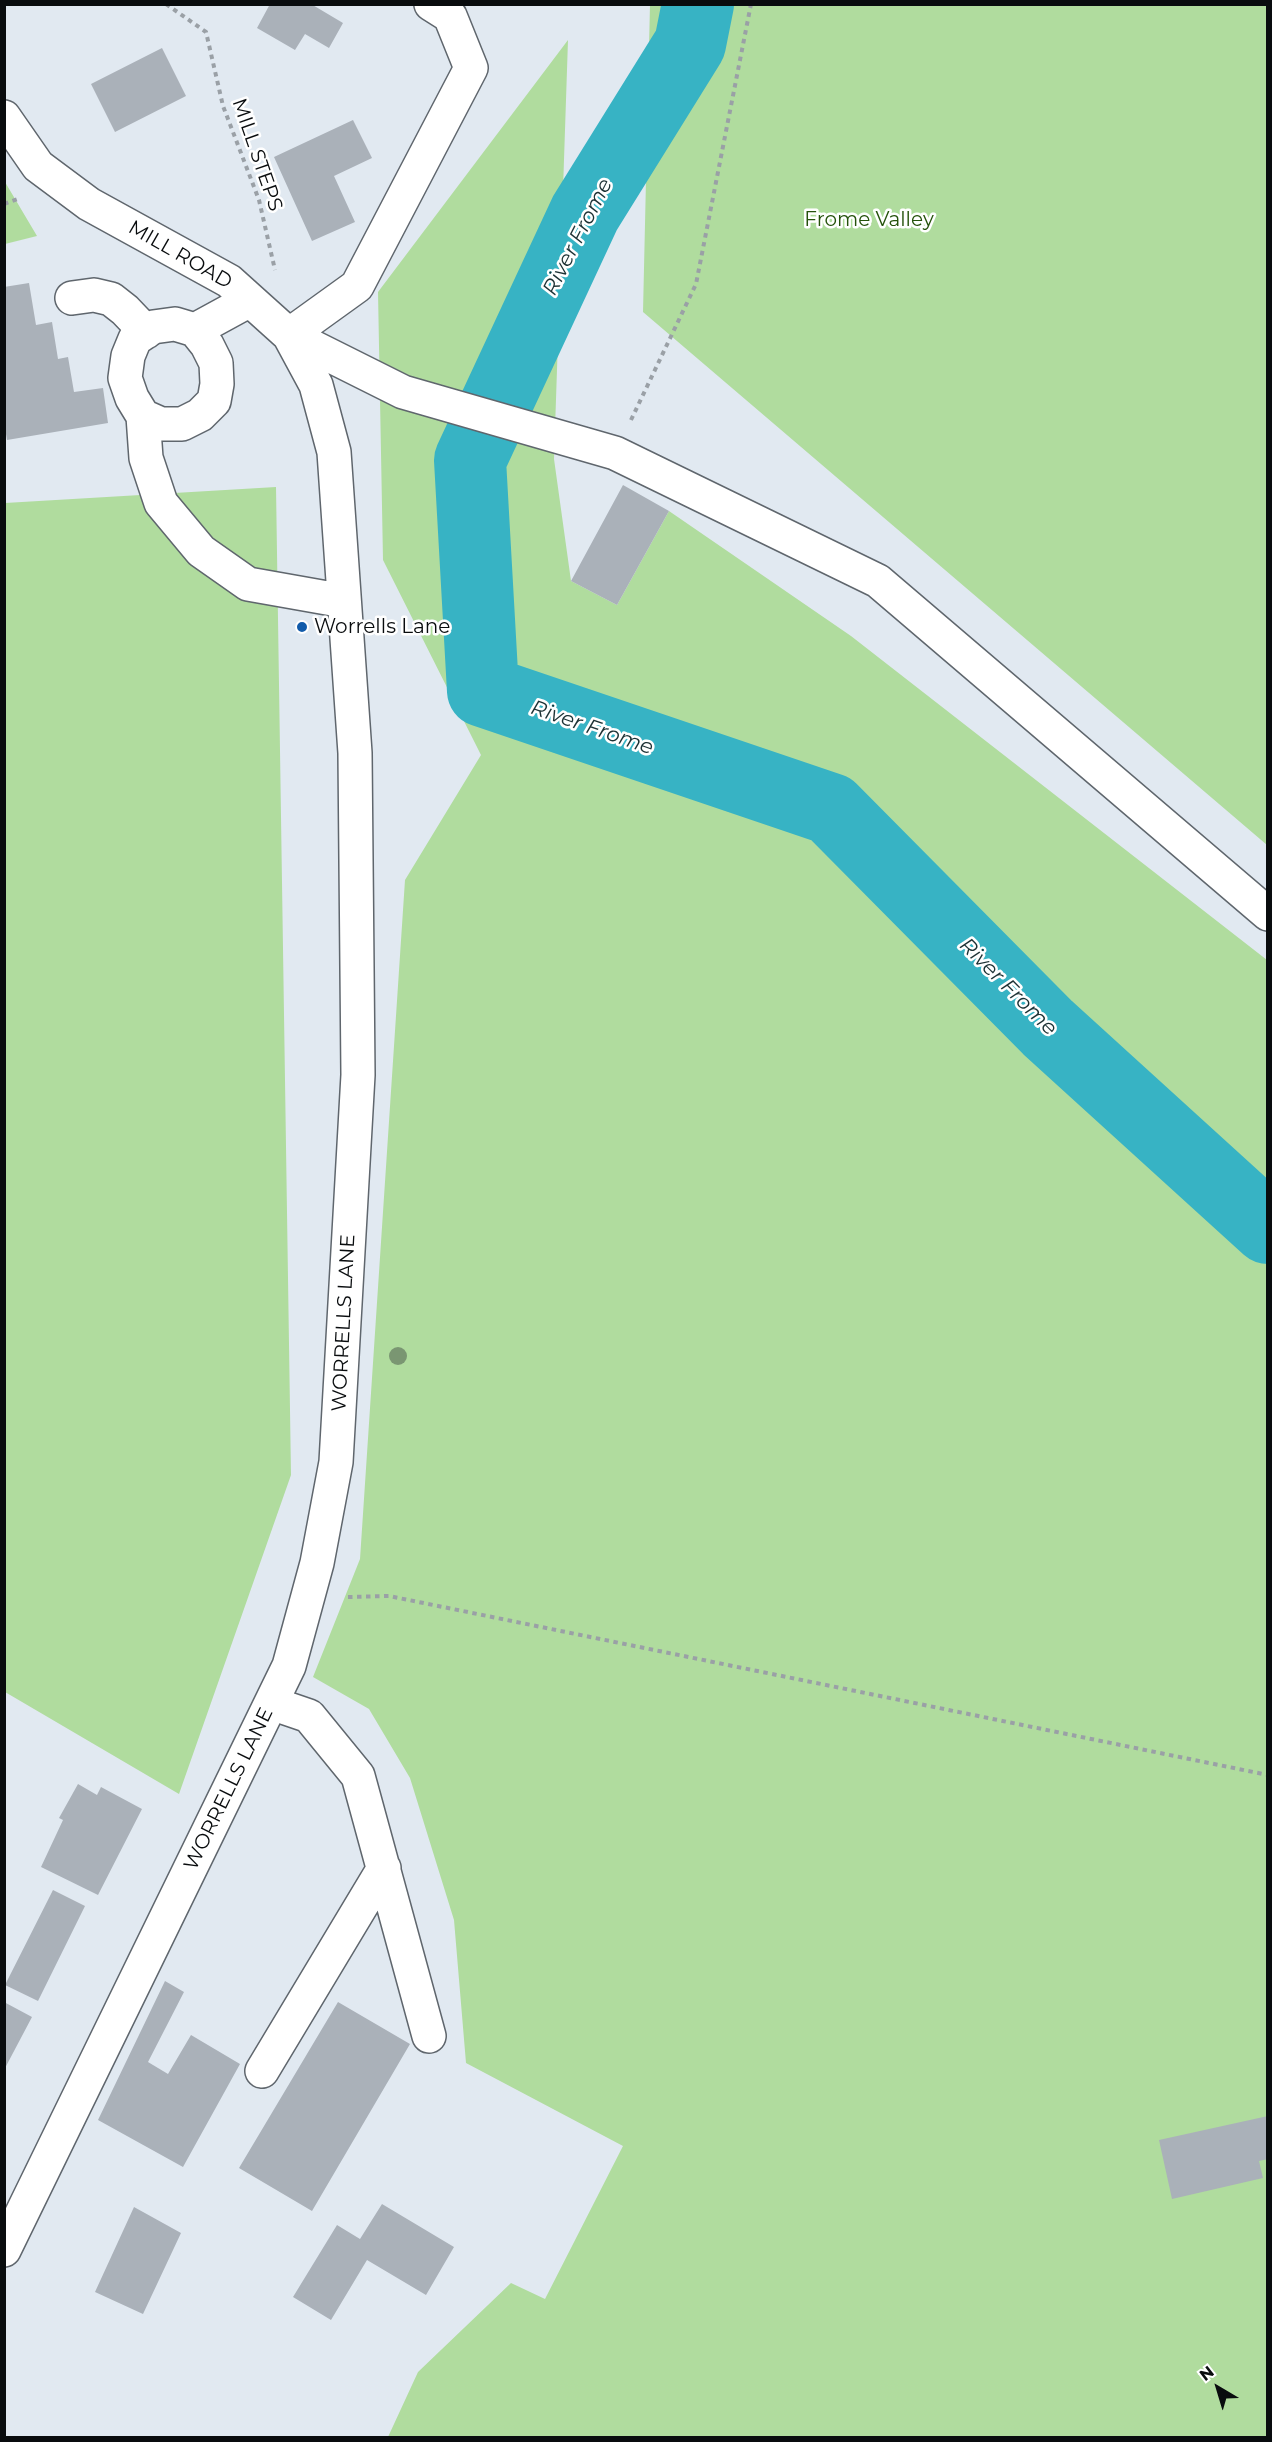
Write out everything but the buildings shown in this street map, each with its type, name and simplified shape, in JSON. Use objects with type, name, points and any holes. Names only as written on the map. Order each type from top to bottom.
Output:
[{"type":"street","points":[[289,335],[357,286],[471,68],[450,16],[431,4]]},
{"type":"street","name":"MILL ROAD","points":[[4,117],[38,166],[88,204],[229,280],[289,335],[403,393],[569,442],[615,453],[878,581],[1268,914]]},
{"type":"street","points":[[72,298],[94,295],[111,299],[125,309],[146,332]]},
{"type":"street","points":[[195,330],[250,300]]},
{"type":"street","points":[[143,416],[161,424],[182,424],[200,415],[214,401],[217,384],[216,363],[207,345],[195,330],[175,324],[153,327],[135,339],[128,356],[125,378],[132,398],[143,416],[146,458],[161,503],[201,551],[248,584],[344,601]]},
{"type":"street","name":"WORRELLS LANE","points":[[4,2250],[289,1666],[317,1563],[336,1462],[358,1075],[355,753],[334,452],[316,385],[289,335]]},
{"type":"street","points":[[271,1703],[309,1716],[358,1776],[429,2036]]},
{"type":"street","points":[[262,2071],[384,1868]]},
{"type":"path","name":"MILL STEPS","points":[[166,4],[206,32],[223,106],[259,200],[276,279]]},
{"type":"path","points":[[615,453],[696,284],[751,4]]},
{"type":"path","points":[[308,1598],[389,1596],[1268,1775]]},
{"type":"green space","name":"Frome Valley","points":[[650,4],[1267,5],[1267,845],[643,312]]},
{"type":"green space","points":[[568,40],[554,459],[571,581],[617,605],[669,511],[851,636],[1267,960],[1267,2437],[388,2437],[418,2372],[511,2283],[545,2299],[623,2146],[466,2063],[454,1920],[410,1778],[369,1709],[313,1677],[360,1559],[405,880],[481,755],[383,560],[378,292]]},
{"type":"green space","points":[[5,182],[37,236],[5,244]]},
{"type":"green space","points":[[276,487],[291,1475],[179,1794],[5,1692],[5,503]]},
{"type":"waterway","name":"River Frome","points":[[698,4],[690,44],[585,213],[470,460],[483,691],[831,809],[1048,1028],[1268,1228]]},
{"type":"place","name":"Worrells Lane","points":[[302,627]]}]
